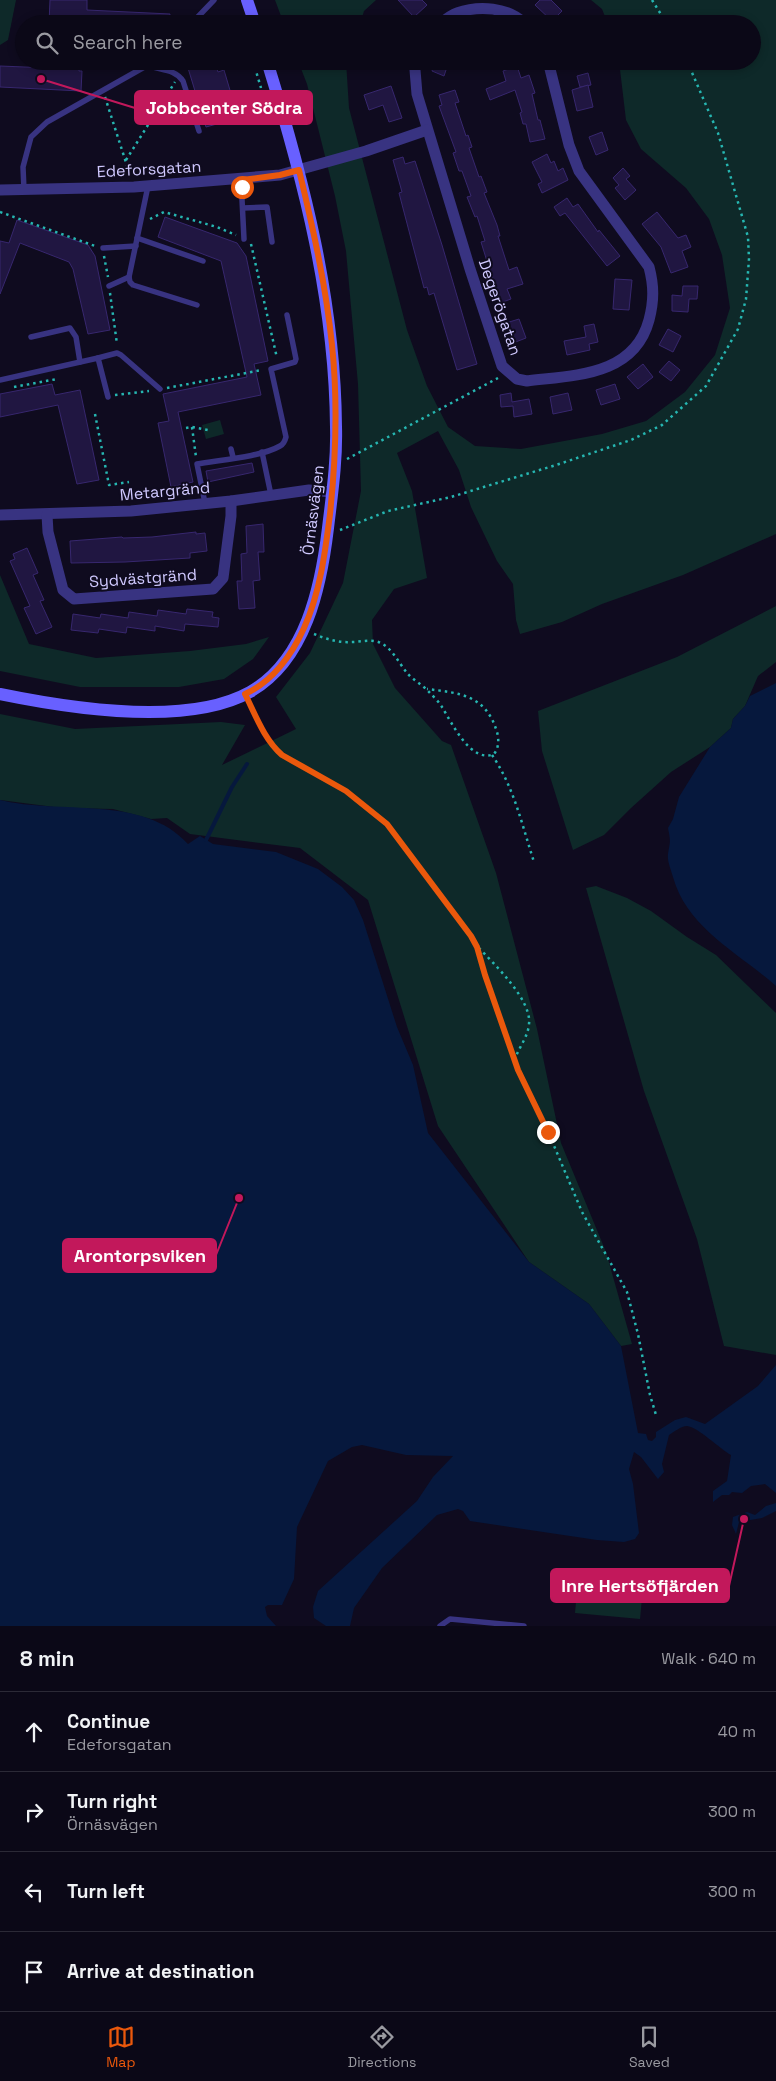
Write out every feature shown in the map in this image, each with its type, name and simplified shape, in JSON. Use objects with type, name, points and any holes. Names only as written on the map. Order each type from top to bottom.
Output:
[{"type":"street","points":[[247,0],[252,15]]},
{"type":"street","points":[[453,15],[477,9],[499,10],[511,15]]},
{"type":"street","name":"Örnäsvägen","points":[[0,694],[68,706],[150,711],[192,710],[211,706],[245,694],[264,683],[291,653],[304,630],[322,570],[335,466],[334,368],[330,320],[317,247],[299,170],[269,70]]},
{"type":"street","name":"Degerögatan","points":[[415,70],[417,94],[427,130],[502,366],[517,379],[527,381],[587,373],[615,364],[637,347],[646,333],[654,302],[653,280],[649,267],[579,170],[569,145],[550,70]]},
{"type":"street","points":[[299,170],[366,151],[427,130]]},
{"type":"street","name":"Edeforsgatan","points":[[0,191],[148,186],[242,180],[280,175],[299,170]]},
{"type":"street","name":"Metargränd","points":[[0,515],[131,511],[231,501],[309,490],[332,492]]},
{"type":"street","name":"Sydvästgränd","points":[[47,515],[48,532],[63,590],[74,599],[186,592],[214,589],[223,578],[231,516],[231,501]]},
{"type":"lane","points":[[200,15],[214,0]]},
{"type":"lane","points":[[24,190],[23,167],[31,137],[47,122],[139,70]]},
{"type":"lane","points":[[166,70],[179,74],[184,81],[199,131]]},
{"type":"lane","points":[[242,180],[244,239]]},
{"type":"lane","points":[[148,186],[129,277],[133,285],[197,305]]},
{"type":"lane","points":[[242,208],[267,207],[272,242]]},
{"type":"lane","points":[[137,238],[203,261]]},
{"type":"lane","points":[[103,248],[136,246]]},
{"type":"lane","points":[[109,286],[129,277]]},
{"type":"lane","points":[[205,503],[197,464],[262,452],[283,444],[286,437],[272,369],[295,362],[296,359],[287,315]]},
{"type":"lane","points":[[32,337],[70,328],[76,337],[80,362]]},
{"type":"lane","points":[[0,380],[117,353],[160,389]]},
{"type":"lane","points":[[98,358],[108,397]]},
{"type":"lane","points":[[231,449],[233,457]]},
{"type":"lane","points":[[262,452],[271,496]]},
{"type":"lane","points":[[440,1626],[450,1618],[524,1626]]},
{"type":"path","points":[[652,0],[661,15]]},
{"type":"path","points":[[126,160],[179,74]]},
{"type":"path","points":[[102,90],[126,160],[130,179]]},
{"type":"path","points":[[0,212],[103,248],[117,334],[117,353]]},
{"type":"path","points":[[140,225],[164,212],[217,227],[251,242],[279,367]]},
{"type":"path","points":[[108,397],[272,369]]},
{"type":"path","points":[[335,466],[507,372]]},
{"type":"path","points":[[10,388],[57,379]]},
{"type":"path","points":[[95,414],[109,485],[129,482]]},
{"type":"path","points":[[192,427],[197,464]]},
{"type":"path","points":[[186,428],[192,427],[208,430]]},
{"type":"path","points":[[304,630],[337,642],[375,641],[381,643],[393,654],[408,674],[427,689],[441,705],[457,734],[466,743],[482,756],[492,755],[496,752],[498,737],[488,712],[483,705],[473,698],[427,689]]},
{"type":"path","points":[[245,694],[266,736],[275,749],[282,755],[346,791],[387,824],[446,901],[477,947],[512,986],[528,1010],[530,1019],[528,1029],[514,1061]]},
{"type":"path","points":[[492,755],[503,771],[509,786],[534,862]]},
{"type":"path","points":[[477,947],[514,1061],[544,1122],[582,1212],[626,1292],[638,1334],[656,1415]]},
{"type":"green space","points":[[0,0],[16,0],[8,40],[0,45]]},
{"type":"green space","points":[[275,0],[376,0],[364,11],[363,15],[281,15]]},
{"type":"green space","points":[[591,0],[776,0],[776,534],[683,575],[602,604],[562,622],[520,634],[516,620],[513,584],[497,561],[471,507],[459,470],[438,431],[397,453],[412,491],[427,578],[394,589],[372,620],[373,644],[395,688],[442,741],[451,745],[496,873],[537,1029],[561,1143],[606,1252],[632,1344],[621,1346],[589,1304],[529,1262],[438,1126],[368,900],[300,848],[190,834],[167,818],[151,819],[113,809],[62,808],[0,800],[0,714],[75,729],[221,722],[245,725],[222,765],[296,729],[276,697],[310,653],[343,583],[361,491],[358,384],[346,251],[335,196],[307,84],[302,70],[347,70],[349,108],[407,330],[427,386],[448,427],[475,446],[521,449],[602,434],[646,421],[685,392],[715,355],[730,308],[722,255],[709,219],[686,188],[641,149],[626,120],[620,70],[761,70],[761,15],[604,15],[602,9]]},
{"type":"green space","points":[[220,420],[224,434],[206,439],[202,425]]},
{"type":"green space","points":[[0,575],[29,644],[96,658],[190,651],[246,644],[269,637],[253,659],[224,679],[179,687],[80,687],[0,671]]},
{"type":"green space","points":[[776,606],[776,662],[758,676],[745,706],[733,719],[731,728],[710,747],[671,772],[604,835],[573,850],[542,751],[538,711],[677,657]]},
{"type":"green space","points":[[596,886],[627,898],[651,911],[716,955],[776,1013],[776,1355],[724,1346],[697,1239],[644,1091],[586,888]]},
{"type":"green space","points":[[578,1580],[643,1587],[640,1619],[575,1613]]},
{"type":"water","points":[[776,683],[776,986],[716,938],[690,911],[680,895],[670,868],[668,857],[670,837],[668,828],[673,819],[679,797],[710,747],[731,728],[733,719],[745,706],[750,696]]},
{"type":"water","points":[[0,800],[23,804],[125,812],[148,818],[169,828],[188,844],[200,836],[213,844],[276,852],[318,869],[342,887],[354,900],[363,920],[397,1027],[413,1065],[428,1133],[529,1262],[589,1304],[621,1346],[638,1433],[646,1434],[648,1440],[652,1441],[656,1437],[656,1432],[675,1420],[686,1417],[705,1424],[758,1386],[776,1365],[776,1493],[765,1484],[751,1486],[742,1493],[732,1492],[729,1495],[722,1495],[713,1502],[713,1491],[727,1481],[731,1455],[697,1430],[685,1426],[669,1435],[662,1464],[664,1472],[658,1479],[641,1457],[634,1452],[629,1469],[633,1484],[639,1533],[635,1539],[624,1542],[597,1540],[470,1521],[463,1511],[458,1509],[437,1515],[382,1568],[354,1608],[350,1626],[326,1626],[314,1618],[313,1607],[318,1591],[417,1501],[433,1477],[453,1456],[406,1455],[362,1445],[352,1447],[328,1461],[297,1527],[294,1579],[282,1605],[268,1605],[265,1607],[267,1616],[276,1626],[0,1626]]},
{"type":"water","points":[[776,1503],[776,1511],[762,1518],[739,1522],[736,1534],[732,1525],[733,1517],[747,1512],[755,1515],[766,1506]]},
{"type":"building","points":[[50,0],[87,0],[87,10],[170,14],[170,15],[49,15]]},
{"type":"building","points":[[398,0],[422,0],[427,5],[416,15],[412,15]]},
{"type":"building","points":[[540,0],[551,0],[562,11],[558,15],[546,15],[535,5]]},
{"type":"building","points":[[0,66],[15,67],[15,70],[79,70],[82,71],[81,91],[0,87]]},
{"type":"building","points":[[189,70],[217,70],[218,72],[224,70],[237,114],[222,118],[224,122],[206,127]]},
{"type":"building","points":[[432,70],[446,70],[444,76]]},
{"type":"building","points":[[518,70],[521,78],[529,75],[535,93],[532,94],[538,120],[540,120],[545,139],[530,142],[526,124],[523,124],[520,113],[522,112],[515,90],[490,100],[486,89],[506,81],[503,71]]},
{"type":"building","points":[[588,73],[591,85],[580,87],[577,76]]},
{"type":"building","points":[[588,85],[593,107],[577,111],[572,90]]},
{"type":"building","points":[[391,86],[402,118],[389,122],[383,105],[369,110],[364,95]]},
{"type":"building","points":[[455,90],[459,102],[455,103],[466,136],[468,135],[472,147],[469,148],[479,177],[481,176],[487,192],[484,193],[497,225],[500,236],[498,236],[509,270],[517,267],[523,284],[507,289],[511,299],[500,303],[481,242],[485,241],[477,216],[475,217],[467,197],[471,196],[462,171],[459,171],[453,153],[456,152],[439,106],[442,105],[439,95]]},
{"type":"building","points":[[602,132],[608,150],[596,155],[589,137]]},
{"type":"building","points":[[547,154],[551,163],[554,161],[558,171],[563,168],[568,180],[542,193],[538,184],[542,182],[532,162]]},
{"type":"building","points":[[403,157],[405,164],[415,161],[477,364],[457,370],[434,293],[429,295],[427,287],[424,288],[399,193],[402,192],[393,160]]},
{"type":"building","points":[[623,168],[630,176],[626,179],[636,190],[625,200],[615,188],[619,185],[613,178]]},
{"type":"building","points":[[567,198],[573,207],[578,204],[598,232],[599,230],[620,256],[607,266],[565,213],[560,216],[554,207]]},
{"type":"building","points":[[657,212],[678,238],[686,235],[691,247],[682,251],[688,267],[671,273],[661,247],[642,224]]},
{"type":"building","points":[[165,217],[237,243],[246,256],[268,361],[254,364],[261,395],[178,412],[193,482],[171,487],[158,423],[169,421],[163,394],[247,377],[221,261],[158,237]]},
{"type":"building","points":[[17,220],[88,245],[95,256],[110,330],[88,334],[73,269],[69,262],[20,243],[0,294],[0,241],[9,243]]},
{"type":"building","points":[[615,279],[632,280],[629,310],[613,309]]},
{"type":"building","points":[[683,286],[698,286],[697,299],[689,299],[688,312],[672,311],[672,295],[682,296]]},
{"type":"building","points":[[519,319],[526,338],[513,343],[506,323]]},
{"type":"building","points":[[594,324],[598,342],[589,344],[590,350],[567,355],[564,341],[586,337],[584,326]]},
{"type":"building","points":[[668,329],[681,336],[673,352],[659,345]]},
{"type":"building","points":[[669,361],[680,370],[671,381],[659,372]]},
{"type":"building","points":[[643,364],[653,377],[638,389],[627,377]]},
{"type":"building","points":[[52,384],[55,395],[80,390],[99,480],[77,484],[58,405],[0,417],[0,394]]},
{"type":"building","points":[[615,384],[620,399],[601,405],[596,390]]},
{"type":"building","points":[[511,393],[512,402],[529,399],[532,414],[514,417],[513,406],[501,407],[500,395]]},
{"type":"building","points":[[568,393],[572,410],[553,414],[550,397]]},
{"type":"building","points":[[252,463],[254,472],[208,482],[206,471]]},
{"type":"building","points":[[263,524],[264,552],[258,552],[260,580],[253,581],[255,608],[239,609],[237,581],[242,581],[241,554],[247,553],[246,526]]},
{"type":"building","points":[[196,532],[196,534],[205,533],[207,551],[190,553],[190,558],[71,563],[70,541],[152,537]]},
{"type":"building","points":[[27,548],[38,573],[33,575],[44,600],[40,601],[52,627],[36,634],[24,608],[30,606],[10,561],[15,559],[13,554]]},
{"type":"building","points":[[187,609],[213,612],[212,617],[219,618],[218,627],[185,624],[184,631],[155,626],[155,631],[127,627],[126,633],[99,629],[98,633],[71,630],[73,614],[100,618],[101,614],[128,618],[129,612],[157,616],[158,610],[186,614]]},
{"type":"waterway","points":[[206,840],[232,787],[247,764]]},
{"type":"place","name":"Jobbcenter Södra","points":[[41,79]]},
{"type":"place","name":"Arontorpsviken","points":[[239,1198]]},
{"type":"place","name":"Inre Hertsöfjärden","points":[[744,1519]]},
{"type":"route","points":[[242,187],[242,180],[280,175],[299,170],[317,247],[330,320],[336,428],[335,458],[326,542],[318,588],[309,617],[291,653],[264,683],[245,694],[266,736],[275,749],[282,755],[346,791],[387,824],[471,936],[477,947],[518,1070],[548,1132]]}]
